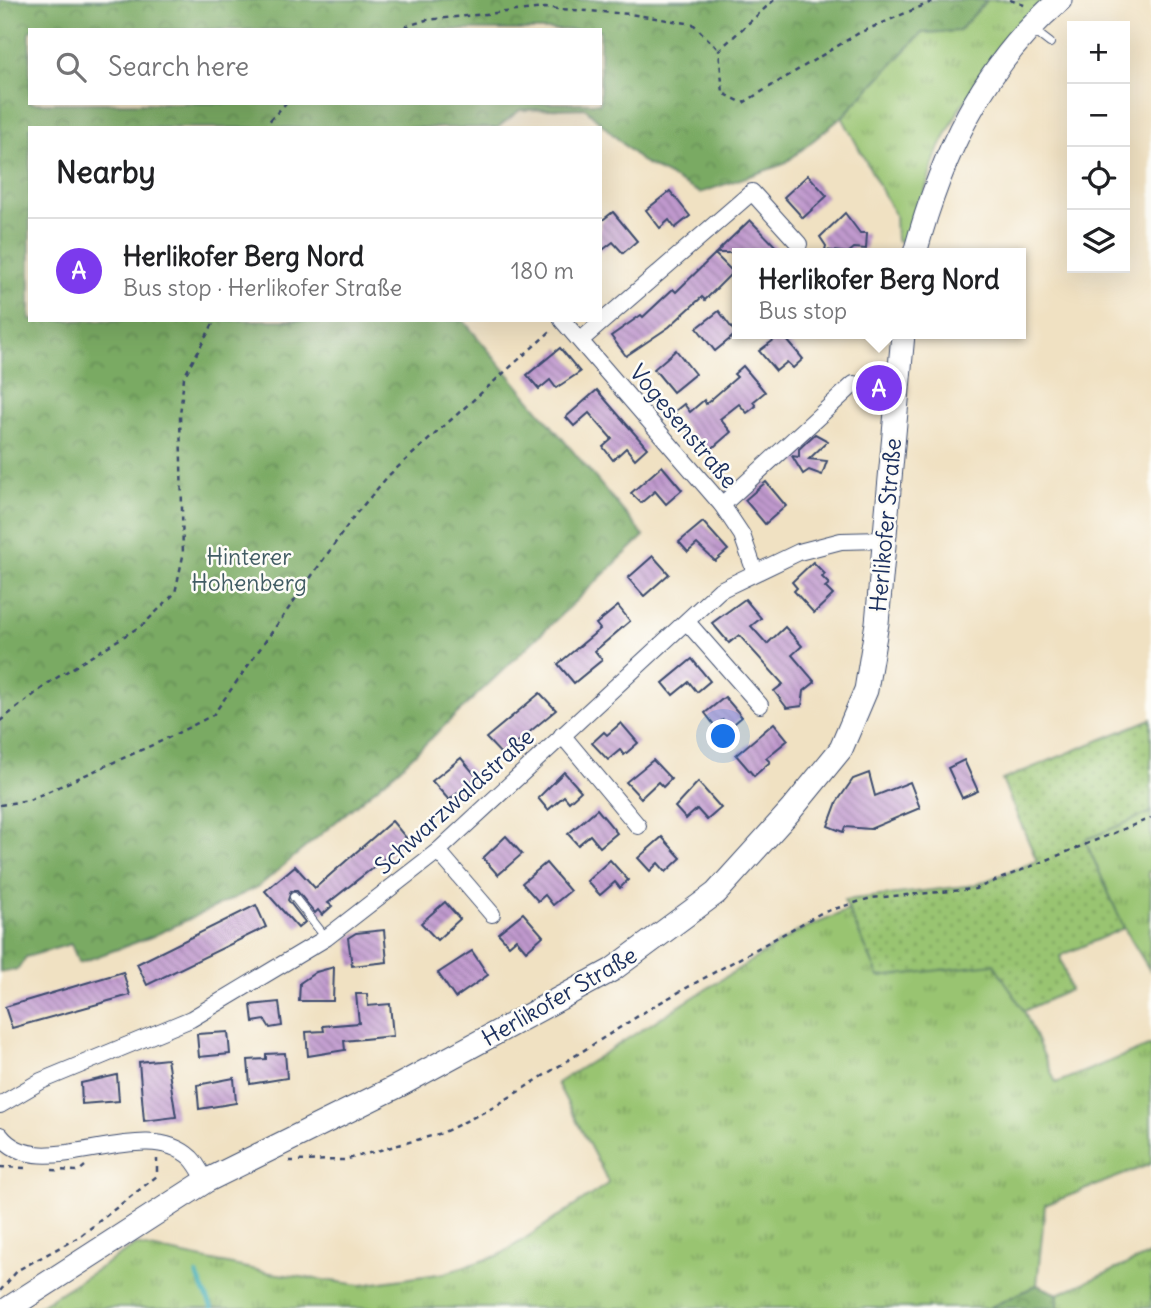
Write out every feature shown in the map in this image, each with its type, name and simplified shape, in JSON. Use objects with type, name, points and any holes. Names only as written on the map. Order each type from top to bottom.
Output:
[{"type":"main road","points":[[917,248],[968,126],[1006,57],[1060,0]]},
{"type":"main road","name":"Herlikofer Straße","points":[[9,1308],[206,1181],[400,1085],[612,970],[716,893],[792,809],[841,749],[866,690],[877,623],[903,339]]},
{"type":"street","points":[[602,322],[752,192],[799,244]]},
{"type":"street","name":"Vogesenstraße","points":[[563,322],[722,505],[742,535],[755,572]]},
{"type":"street","points":[[581,340],[602,322]]},
{"type":"street","points":[[722,505],[854,384]]},
{"type":"street","name":"Schwarzwaldstraße","points":[[0,1105],[41,1081],[191,1019],[326,938],[438,851],[720,590],[799,552],[841,541],[883,540]]},
{"type":"street","points":[[687,622],[760,705]]},
{"type":"street","points":[[562,735],[638,826]]},
{"type":"street","points":[[438,851],[492,914]]},
{"type":"street","points":[[0,1135],[8,1145],[30,1154],[64,1154],[98,1146],[143,1144],[174,1148],[192,1158],[206,1181]]},
{"type":"lane","points":[[1031,28],[1050,43]]},
{"type":"lane","points":[[294,897],[326,938]]},
{"type":"path","points":[[719,50],[774,0]]},
{"type":"path","points":[[401,28],[426,20],[545,8],[630,15],[692,24],[719,50],[723,93],[743,103],[859,33],[936,0]]},
{"type":"path","points":[[265,126],[284,105]]},
{"type":"path","points":[[0,721],[50,682],[144,624],[175,593],[183,556],[180,415],[184,377],[214,322]]},
{"type":"path","points":[[0,805],[29,800],[213,715],[355,515],[389,475],[561,322]]},
{"type":"path","points":[[283,1161],[344,1160],[442,1133],[494,1107],[654,1006],[821,913],[872,898],[975,889],[1151,818]]},
{"type":"path","points":[[0,1292],[18,1270],[79,1237],[157,1176],[160,1164],[156,1155],[143,1144]]},
{"type":"green space","name":"Hinterer Hohenberg","points":[[0,0],[987,0],[959,31],[922,33],[842,117],[784,164],[700,193],[641,161],[585,108],[520,110],[500,126],[28,126],[28,322],[465,322],[644,536],[399,769],[258,887],[151,937],[79,963],[71,944],[26,957],[18,969],[0,972]]},
{"type":"green space","points":[[987,0],[1047,0],[961,106],[936,155],[909,244],[896,240],[895,215],[842,117],[922,33],[959,31]]},
{"type":"green space","points":[[1151,719],[1151,812],[1085,840],[1124,928],[1060,956],[1070,990],[1024,1011],[994,964],[879,977],[844,900],[975,885],[1037,861],[1002,780]]},
{"type":"green space","points":[[1151,812],[1151,870],[1148,872],[1151,884],[1149,969],[1124,928],[1085,840]]},
{"type":"green space","points":[[848,910],[880,977],[994,963],[1024,1011],[1056,1083],[1151,1045],[1151,1164],[1045,1205],[1037,1285],[989,1308],[36,1308],[136,1245],[271,1273],[361,1285],[445,1273],[500,1255],[609,1183],[557,1083],[797,932]]},
{"type":"green space","points":[[1151,1254],[1151,1308],[1058,1308],[1058,1294]]},
{"type":"green space","points":[[1037,1285],[1058,1294],[1058,1308],[989,1308]]},
{"type":"building","points":[[808,175],[827,196],[803,218],[784,197]]},
{"type":"building","points":[[670,191],[690,216],[675,228],[669,220],[660,228],[646,210]]},
{"type":"building","points":[[613,212],[637,241],[623,253],[613,242],[602,250],[602,220]]},
{"type":"building","points":[[845,213],[860,233],[867,233],[866,248],[826,248],[820,237]]},
{"type":"building","points":[[750,220],[777,248],[732,248],[732,253],[716,253]]},
{"type":"building","points":[[715,254],[732,271],[705,300],[702,297],[669,327],[626,356],[611,336],[641,315],[643,317],[673,289],[676,292]]},
{"type":"building","points":[[719,311],[732,329],[732,337],[715,351],[697,328]]},
{"type":"building","points":[[775,339],[786,339],[803,359],[793,368],[787,362],[776,371],[759,351]]},
{"type":"building","points":[[560,348],[580,372],[556,388],[550,380],[539,389],[527,375]]},
{"type":"building","points":[[676,350],[695,374],[673,392],[654,369]]},
{"type":"building","points":[[743,366],[765,392],[753,402],[756,406],[747,413],[739,404],[720,419],[731,432],[709,451],[697,437],[695,439],[674,412],[684,404],[690,412],[704,400],[706,404],[737,377],[734,374]]},
{"type":"building","points":[[597,390],[647,448],[635,459],[626,448],[613,460],[603,447],[612,439],[589,413],[574,426],[566,417]]},
{"type":"building","points":[[815,434],[828,441],[809,459],[827,461],[822,475],[809,470],[803,474],[792,456],[799,457],[799,449]]},
{"type":"building","points":[[662,466],[682,490],[666,504],[655,491],[641,503],[631,493]]},
{"type":"building","points":[[766,482],[786,506],[765,524],[745,500]]},
{"type":"building","points":[[703,522],[728,550],[715,561],[697,544],[688,552],[679,542]]},
{"type":"building","points":[[653,556],[669,574],[644,596],[628,578]]},
{"type":"building","points":[[813,562],[825,574],[822,577],[829,584],[825,587],[833,595],[814,613],[794,591],[797,588],[792,582]]},
{"type":"building","points":[[745,599],[761,618],[751,626],[767,644],[785,627],[802,646],[792,655],[815,682],[804,691],[802,706],[787,708],[774,691],[783,684],[739,635],[729,643],[712,623]]},
{"type":"building","points":[[618,606],[630,621],[595,651],[602,660],[574,683],[558,664],[600,629],[596,624]]},
{"type":"building","points":[[692,659],[710,681],[697,692],[689,682],[673,695],[663,683]]},
{"type":"building","points":[[540,693],[556,710],[502,755],[486,738]]},
{"type":"building","points":[[725,697],[742,717],[729,728],[723,720],[715,726],[705,713]]},
{"type":"building","points":[[621,723],[638,743],[624,755],[620,750],[608,760],[592,743],[604,732],[607,735]]},
{"type":"building","points":[[774,723],[788,740],[766,758],[770,762],[754,776],[736,755]]},
{"type":"building","points":[[461,758],[477,777],[449,800],[432,781]]},
{"type":"building","points":[[653,760],[671,779],[663,787],[658,782],[641,798],[626,782]]},
{"type":"building","points":[[964,760],[978,791],[962,798],[948,768]]},
{"type":"building","points":[[564,772],[581,791],[569,802],[564,796],[548,810],[538,798]]},
{"type":"building","points":[[869,773],[875,796],[910,782],[920,808],[870,829],[845,827],[843,832],[828,826],[837,802],[853,779]]},
{"type":"building","points":[[698,782],[721,808],[707,820],[697,809],[686,819],[675,807]]},
{"type":"building","points":[[597,809],[617,833],[600,847],[590,835],[578,845],[568,834]]},
{"type":"building","points":[[392,821],[408,840],[328,903],[332,906],[322,915],[318,910],[315,913],[297,891],[291,891],[288,900],[305,922],[298,928],[265,891],[295,866],[315,888]]},
{"type":"building","points":[[506,836],[522,854],[498,875],[483,858]]},
{"type":"building","points":[[662,837],[681,858],[666,872],[658,863],[650,871],[638,858]]},
{"type":"building","points":[[610,860],[628,880],[620,888],[615,882],[600,895],[587,881]]},
{"type":"building","points":[[546,863],[570,891],[553,905],[545,895],[538,901],[522,883]]},
{"type":"building","points":[[445,902],[460,919],[437,940],[421,923]]},
{"type":"building","points":[[256,905],[266,927],[147,985],[137,964]]},
{"type":"building","points":[[523,913],[543,936],[526,951],[516,939],[509,945],[498,933]]},
{"type":"building","points":[[384,930],[387,962],[352,966],[348,938],[356,933]]},
{"type":"building","points":[[472,951],[488,975],[455,998],[438,973]]},
{"type":"building","points":[[334,967],[333,1001],[299,1001],[300,983],[316,972]]},
{"type":"building","points":[[123,972],[130,995],[12,1028],[5,1007]]},
{"type":"building","points":[[356,994],[367,994],[368,1006],[390,1004],[393,1036],[344,1041],[345,1050],[308,1056],[306,1032],[324,1031],[323,1026],[359,1023]]},
{"type":"building","points":[[279,1002],[282,1026],[270,1028],[265,1020],[253,1022],[251,1005]]},
{"type":"building","points":[[228,1032],[230,1054],[199,1057],[197,1034]]},
{"type":"building","points":[[285,1053],[287,1078],[250,1084],[248,1060],[266,1059],[266,1054]]},
{"type":"building","points":[[167,1059],[176,1117],[144,1121],[139,1062]]},
{"type":"building","points":[[117,1075],[119,1101],[82,1104],[81,1083]]},
{"type":"building","points":[[234,1078],[236,1103],[199,1109],[197,1085]]},
{"type":"waterway","points":[[197,1275],[212,1308]]},
{"type":"place","name":"Herlikofer Berg Nord","points":[[879,388]]}]
